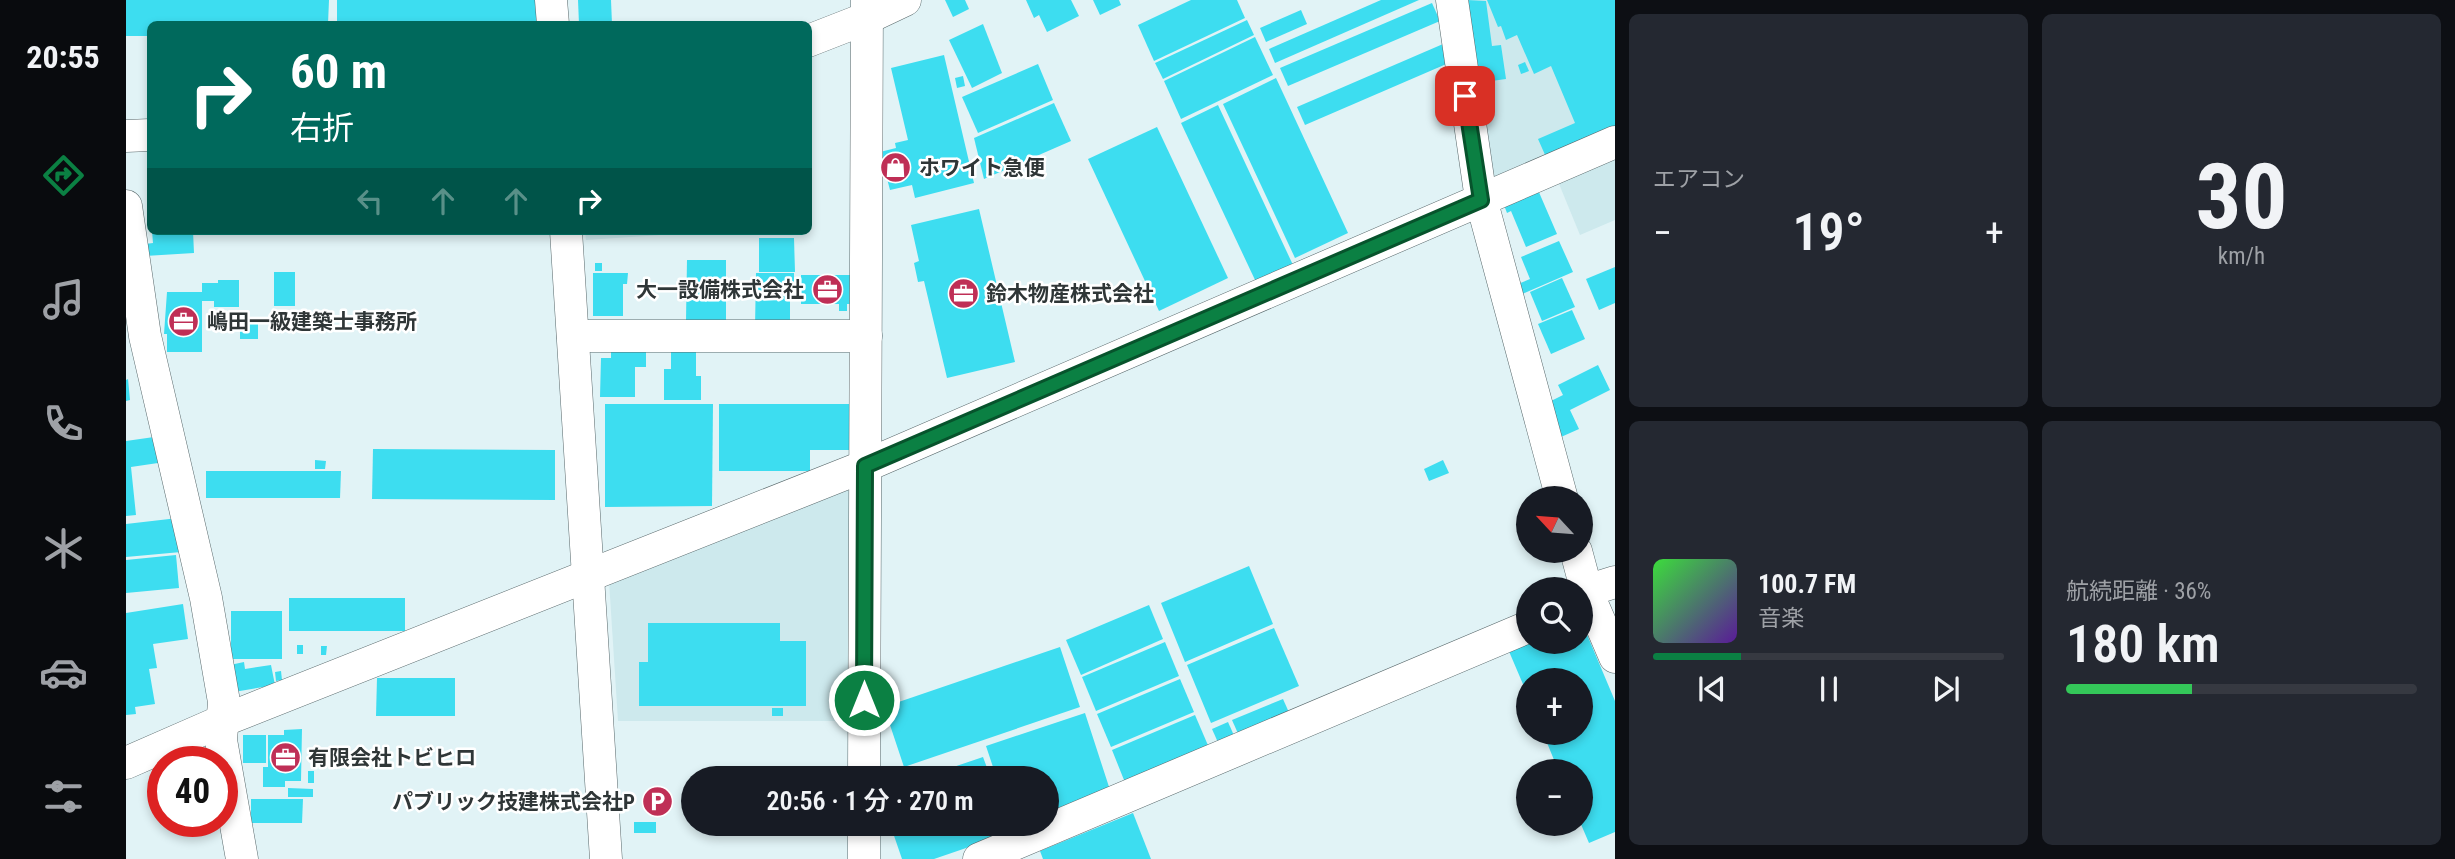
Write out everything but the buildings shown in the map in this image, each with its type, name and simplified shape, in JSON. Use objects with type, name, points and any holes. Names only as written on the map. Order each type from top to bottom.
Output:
[{"type":"street","points":[[551,0],[553,21]]},
{"type":"street","points":[[812,39],[867,9],[905,0]]},
{"type":"street","points":[[1452,0],[1481,200],[1558,486]]},
{"type":"street","points":[[864,766],[867,9]]},
{"type":"street","points":[[126,136],[147,135]]},
{"type":"street","points":[[126,763],[222,721],[865,466],[1615,142]]},
{"type":"street","points":[[126,206],[135,338],[206,598],[224,702],[221,740],[242,859]]},
{"type":"street","points":[[566,235],[606,859]]},
{"type":"street","points":[[573,336],[866,336]]},
{"type":"street","points":[[1582,564],[1595,594],[1615,657]]},
{"type":"street","points":[[979,859],[1516,632]]},
{"type":"street","points":[[864,836],[864,859]]},
{"type":"shaded area","points":[[1462,0],[1615,0],[1615,130],[1494,182]]},
{"type":"shaded area","points":[[1615,154],[1615,220],[1580,235],[1557,179]]},
{"type":"shaded area","points":[[585,235],[661,235],[586,240]]},
{"type":"shaded area","points":[[845,488],[852,494],[851,721],[618,721],[609,581]]},
{"type":"place","name":"ホワイト急便","points":[[896,168]]},
{"type":"place","name":"大一設備株式会社","points":[[827,290]]},
{"type":"place","name":"鈴木物産株式会社","points":[[963,294]]},
{"type":"place","name":"嶋田一級建築士事務所","points":[[184,322]]},
{"type":"place","name":"有限会社トビヒロ","points":[[285,758]]},
{"type":"place","name":"パブリック技建株式会社P","points":[[658,802]]},
{"type":"route","points":[[864,700],[865,466],[1481,200],[1465,96]]}]
